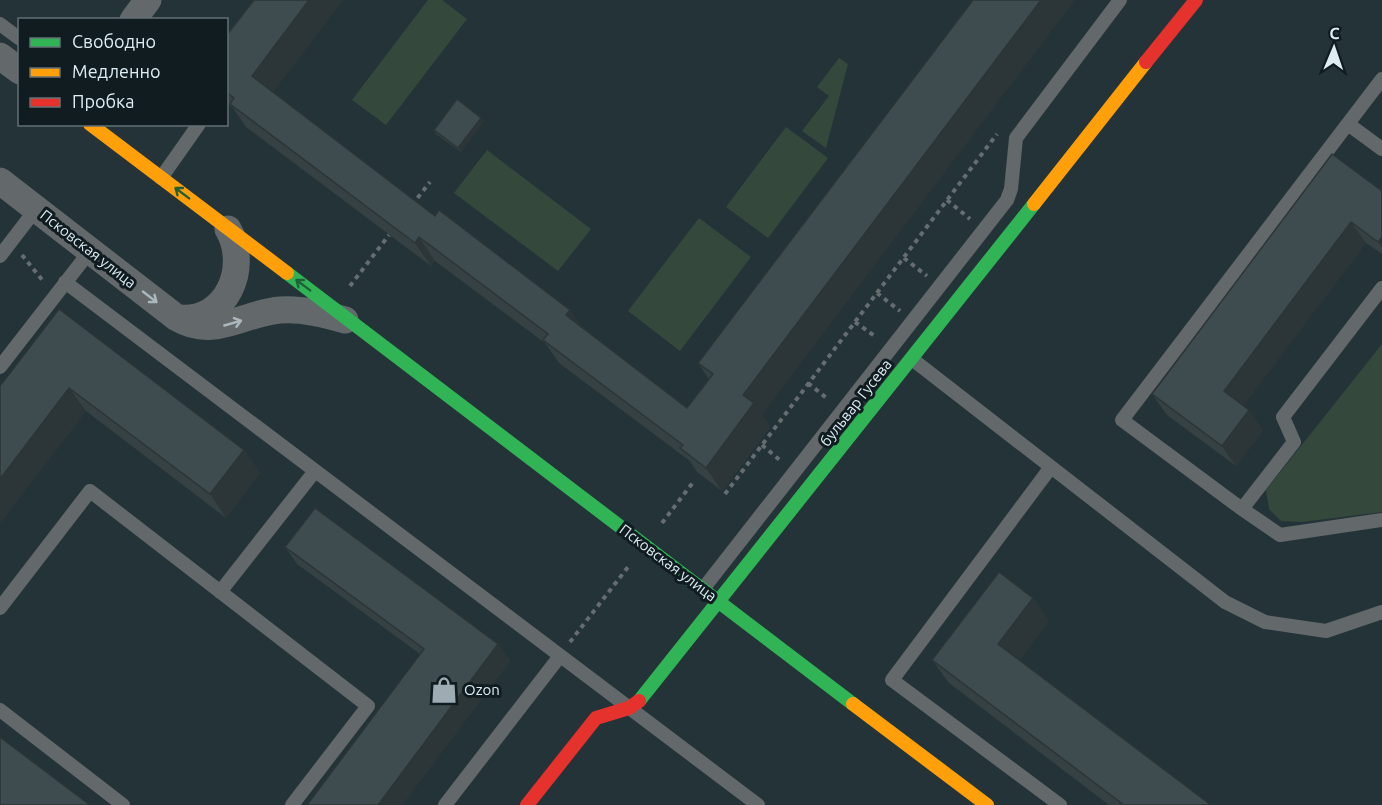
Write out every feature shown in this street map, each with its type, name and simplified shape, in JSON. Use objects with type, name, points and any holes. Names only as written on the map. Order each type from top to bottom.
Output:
[{"type":"street","points":[[134,18],[148,0]]},
{"type":"street","name":"бульвар Гусева","points":[[527,805],[596,718],[628,708],[639,701],[720,602],[1196,0]]},
{"type":"street","points":[[0,56],[18,70]]},
{"type":"street","name":"Псковская улица","points":[[93,126],[987,805]]},
{"type":"street","name":"Псковская улица","points":[[0,181],[177,318],[193,326],[212,328],[279,309],[341,314]]},
{"type":"street","points":[[177,318],[192,318],[206,313],[228,293],[237,273],[238,257],[228,229]]},
{"type":"lane","points":[[702,589],[1010,195],[1016,138],[1120,0]]},
{"type":"lane","points":[[0,24],[18,38]]},
{"type":"lane","points":[[1382,79],[1122,420],[1280,535],[1382,520]]},
{"type":"lane","points":[[1348,124],[1382,149]]},
{"type":"lane","points":[[161,178],[198,126]]},
{"type":"lane","points":[[0,256],[36,209]]},
{"type":"lane","points":[[0,367],[90,251]]},
{"type":"lane","points":[[65,282],[758,805]]},
{"type":"lane","points":[[1242,509],[1294,442],[1283,417],[1382,288]]},
{"type":"lane","points":[[912,359],[1225,602],[1265,622],[1326,631],[1382,612]]},
{"type":"lane","points":[[1051,467],[892,680],[1060,805]]},
{"type":"lane","points":[[220,592],[315,471]]},
{"type":"lane","points":[[0,608],[90,491],[368,706],[292,805]]},
{"type":"lane","points":[[445,805],[560,656]]},
{"type":"lane","points":[[0,710],[123,805]]},
{"type":"path","points":[[725,494],[1002,128]]},
{"type":"path","points":[[410,208],[430,182]]},
{"type":"path","points":[[947,200],[984,230]]},
{"type":"path","points":[[341,314],[389,235]]},
{"type":"path","points":[[904,258],[940,286]]},
{"type":"path","points":[[877,293],[913,320]]},
{"type":"path","points":[[855,322],[891,348]]},
{"type":"path","points":[[808,383],[843,410]]},
{"type":"path","points":[[762,445],[794,472]]},
{"type":"green space","points":[[428,0],[442,0],[467,19],[386,125],[352,100]]},
{"type":"green space","points":[[839,58],[848,64],[826,148],[802,131],[829,96],[817,87]]},
{"type":"green space","points":[[786,127],[828,158],[768,238],[726,207]]},
{"type":"green space","points":[[487,150],[591,229],[558,271],[454,193]]},
{"type":"green space","points":[[699,218],[751,257],[680,351],[628,311]]},
{"type":"green space","points":[[1382,344],[1382,512],[1302,522],[1281,521],[1269,509],[1266,490]]},
{"type":"building","points":[[254,0],[309,0],[252,76],[435,216],[439,210],[570,310],[566,315],[687,408],[713,374],[698,363],[973,0],[1041,0],[743,395],[754,403],[706,468],[680,448],[683,445],[543,340],[548,334],[419,237],[415,243],[230,104],[234,98],[228,94],[228,33]]},
{"type":"building","points":[[457,99],[481,118],[458,148],[434,130]]},
{"type":"building","points":[[1332,154],[1382,191],[1382,237],[1378,242],[1351,222],[1224,391],[1249,410],[1222,446],[1152,394]]},
{"type":"building","points":[[59,309],[244,450],[210,494],[69,388],[0,479],[0,386]]},
{"type":"building","points":[[315,508],[498,644],[378,805],[307,805],[424,649],[285,547]]},
{"type":"building","points":[[999,572],[1033,598],[998,644],[1211,805],[1124,805],[932,660]]},
{"type":"building","points":[[0,737],[90,805],[0,805]]},
{"type":"traffic: fast","points":[[639,701],[1034,204]]},
{"type":"traffic: fast","points":[[287,273],[853,704]]},
{"type":"traffic: slow","points":[[1034,204],[1146,62]]},
{"type":"traffic: slow","points":[[93,126],[287,273]]},
{"type":"traffic: slow","points":[[853,704],[987,805]]},
{"type":"traffic: jam","points":[[1146,62],[1196,0]]},
{"type":"traffic: jam","points":[[527,805],[596,718],[629,708],[639,701]]},
{"type":"place","name":"Ozon","points":[[444,690]]}]
